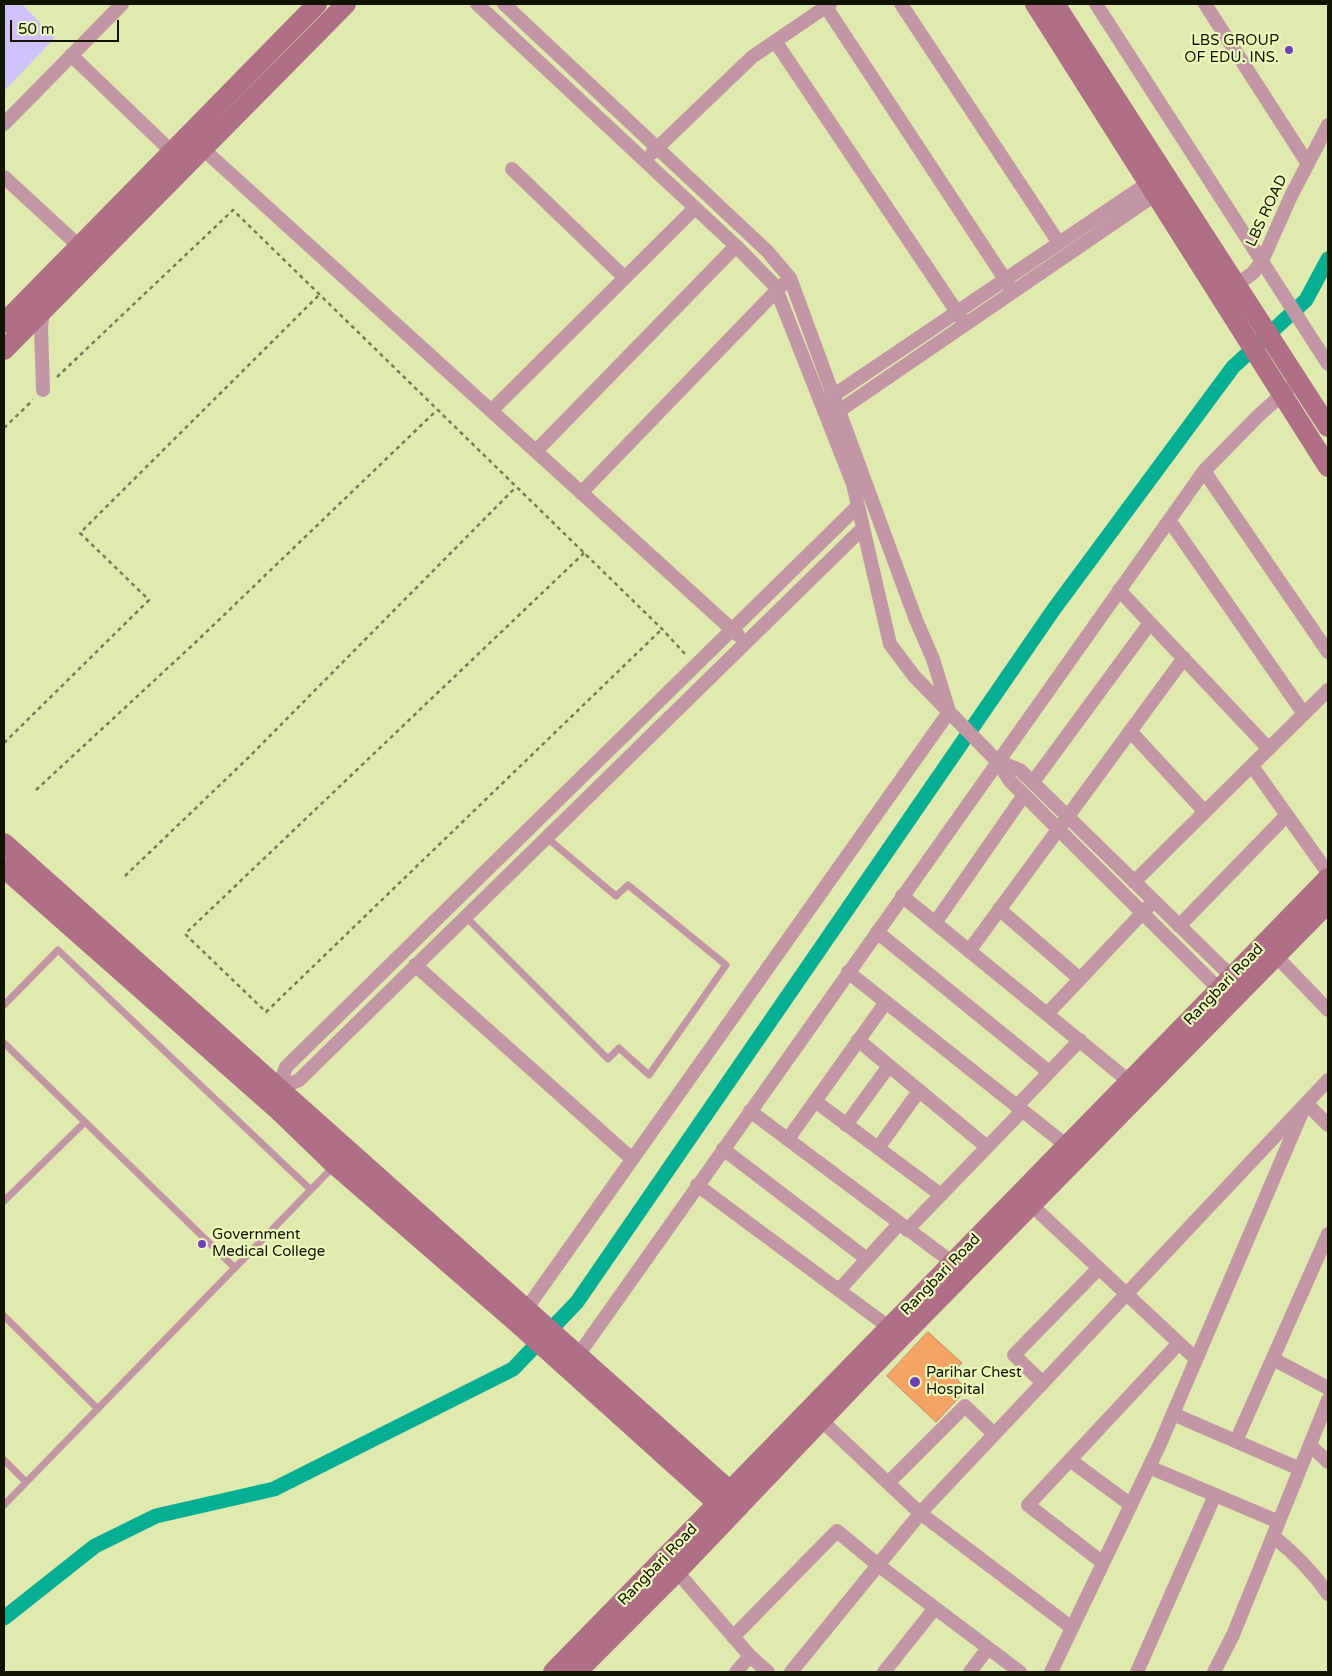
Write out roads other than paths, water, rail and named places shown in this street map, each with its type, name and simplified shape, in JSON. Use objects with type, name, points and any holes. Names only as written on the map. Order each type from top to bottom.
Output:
[{"type":"street","points":[[4,124],[122,4]]},
{"type":"street","points":[[4,323],[318,4]]},
{"type":"street","points":[[4,350],[346,4]]},
{"type":"street","points":[[477,4],[736,246],[775,286],[853,484],[890,644],[914,676],[998,761],[1010,781],[1142,913],[1226,984]]},
{"type":"street","points":[[504,4],[767,251],[790,278],[953,716]]},
{"type":"street","points":[[901,4],[1059,243]]},
{"type":"street","points":[[1035,4],[1160,183],[1237,285],[1328,427]]},
{"type":"street","points":[[1055,4],[1160,183],[1220,296],[1328,467]]},
{"type":"street","points":[[1096,4],[1328,364]]},
{"type":"street","points":[[1205,4],[1308,164]]},
{"type":"street","points":[[645,162],[657,147],[752,57],[828,5],[1013,292]]},
{"type":"street","points":[[776,41],[965,325]]},
{"type":"street","points":[[72,55],[172,152]]},
{"type":"street","name":"LBS ROAD","points":[[1220,296],[1253,273],[1262,261],[1291,196],[1328,125]]},
{"type":"street","points":[[203,148],[746,642]]},
{"type":"street","points":[[512,169],[625,278]]},
{"type":"street","points":[[4,177],[79,246]]},
{"type":"street","points":[[821,403],[1059,243],[1160,183]]},
{"type":"street","points":[[827,419],[1013,292],[1160,183]]},
{"type":"street","points":[[491,411],[695,208]]},
{"type":"street","points":[[536,451],[736,246]]},
{"type":"street","points":[[581,492],[776,290],[790,278]]},
{"type":"street","points":[[43,310],[41,328],[43,390]]},
{"type":"street","points":[[569,1360],[724,1148],[1204,471],[1258,416],[1298,380]]},
{"type":"street","points":[[1204,471],[1328,652]]},
{"type":"street","points":[[278,1089],[286,1067],[858,506]]},
{"type":"street","points":[[1169,520],[1304,714]]},
{"type":"street","points":[[278,1089],[299,1080],[863,528]]},
{"type":"street","points":[[1119,590],[1269,749]]},
{"type":"street","points":[[1033,782],[1150,623]]},
{"type":"street","points":[[969,951],[1184,658]]},
{"type":"street","points":[[1134,882],[1328,690]]},
{"type":"street","points":[[526,1321],[632,1159],[953,716]]},
{"type":"street","points":[[1130,732],[1205,812]]},
{"type":"street","points":[[998,761],[1020,770],[1033,782],[1179,926],[1226,984]]},
{"type":"street","points":[[1252,766],[1328,872]]},
{"type":"street","points":[[935,923],[1024,795]]},
{"type":"street","points":[[1179,926],[1287,815]]},
{"type":"street","points":[[4,843],[278,1089],[342,1159]]},
{"type":"street","points":[[513,844],[525,858]]},
{"type":"street","points":[[4,868],[279,1111],[342,1159],[730,1503]]},
{"type":"street","name":"Rangbari Road","points":[[730,1503],[821,1420],[1025,1200],[1067,1146],[1328,878]]},
{"type":"street","points":[[902,896],[1130,1082]]},
{"type":"street","points":[[1047,1014],[1154,901]]},
{"type":"street","name":"Rangbari Road","points":[[577,1672],[670,1565],[952,1264],[1025,1200],[1328,903]]},
{"type":"street","points":[[1000,909],[1080,979]]},
{"type":"street","points":[[877,932],[1049,1072]]},
{"type":"street","points":[[1276,956],[1328,1010]]},
{"type":"street","points":[[415,966],[632,1159]]},
{"type":"street","points":[[848,972],[1067,1146]]},
{"type":"street","points":[[788,1139],[886,1002]]},
{"type":"street","points":[[858,1040],[987,1147]]},
{"type":"street","points":[[839,1290],[867,1259],[941,1195],[987,1147],[1049,1072],[1080,1040]]},
{"type":"street","points":[[846,1124],[889,1066]]},
{"type":"street","points":[[791,1672],[920,1513],[1328,1080]]},
{"type":"street","points":[[878,1148],[919,1091]]},
{"type":"street","points":[[815,1101],[941,1195]]},
{"type":"street","points":[[1306,1103],[1328,1125]]},
{"type":"street","points":[[1051,1672],[1173,1414],[1306,1103]]},
{"type":"street","points":[[750,1111],[952,1264]]},
{"type":"street","points":[[724,1148],[867,1259]]},
{"type":"street","points":[[697,1185],[890,1328]]},
{"type":"street","points":[[1025,1200],[1196,1359]]},
{"type":"street","points":[[1236,1441],[1328,1234]]},
{"type":"street","points":[[1043,1382],[1014,1355],[1099,1268]]},
{"type":"street","points":[[1103,1563],[1028,1505],[1178,1343]]},
{"type":"street","points":[[1273,1359],[1328,1388]]},
{"type":"street","points":[[1214,1672],[1232,1635],[1328,1400]]},
{"type":"street","points":[[888,1483],[966,1406],[994,1434]]},
{"type":"street","points":[[1173,1414],[1300,1469]]},
{"type":"street","points":[[821,1420],[920,1513],[1072,1628]]},
{"type":"street","points":[[1310,1445],[1328,1462]]},
{"type":"street","points":[[1070,1460],[1131,1505]]},
{"type":"street","points":[[1149,1467],[1279,1522]]},
{"type":"street","points":[[1137,1672],[1215,1495]]},
{"type":"street","points":[[733,1637],[837,1531],[878,1565],[1020,1672]]},
{"type":"street","points":[[1273,1536],[1291,1550],[1328,1594]]},
{"type":"street","points":[[670,1565],[750,1656],[768,1672]]},
{"type":"street","name":"Rangbari Road","points":[[554,1672],[670,1565]]},
{"type":"street","points":[[884,1672],[935,1608]]},
{"type":"street","points":[[970,1672],[988,1648]]},
{"type":"street","points":[[736,1672],[750,1656]]},
{"type":"lane","points":[[465,916],[608,1058],[619,1048],[649,1075],[726,965],[628,885],[616,896],[546,837]]},
{"type":"lane","points":[[4,1005],[58,950],[311,1190]]},
{"type":"lane","points":[[4,1043],[235,1268]]},
{"type":"lane","points":[[4,1201],[84,1122]]},
{"type":"lane","points":[[4,1505],[342,1159]]},
{"type":"lane","points":[[4,1316],[98,1408]]},
{"type":"lane","points":[[4,1460],[26,1482]]},
{"type":"waterway","points":[[4,1618],[95,1546],[156,1516],[274,1489],[513,1369],[577,1302],[1054,609],[1233,367],[1306,300],[1328,259]]},
{"type":"place","name":"LBS GROUP OF EDU. INS.","points":[[1289,50]]},
{"type":"place","name":"Government Medical College","points":[[202,1244]]},
{"type":"place","name":"Parihar Chest Hospital","points":[[915,1382]]}]
